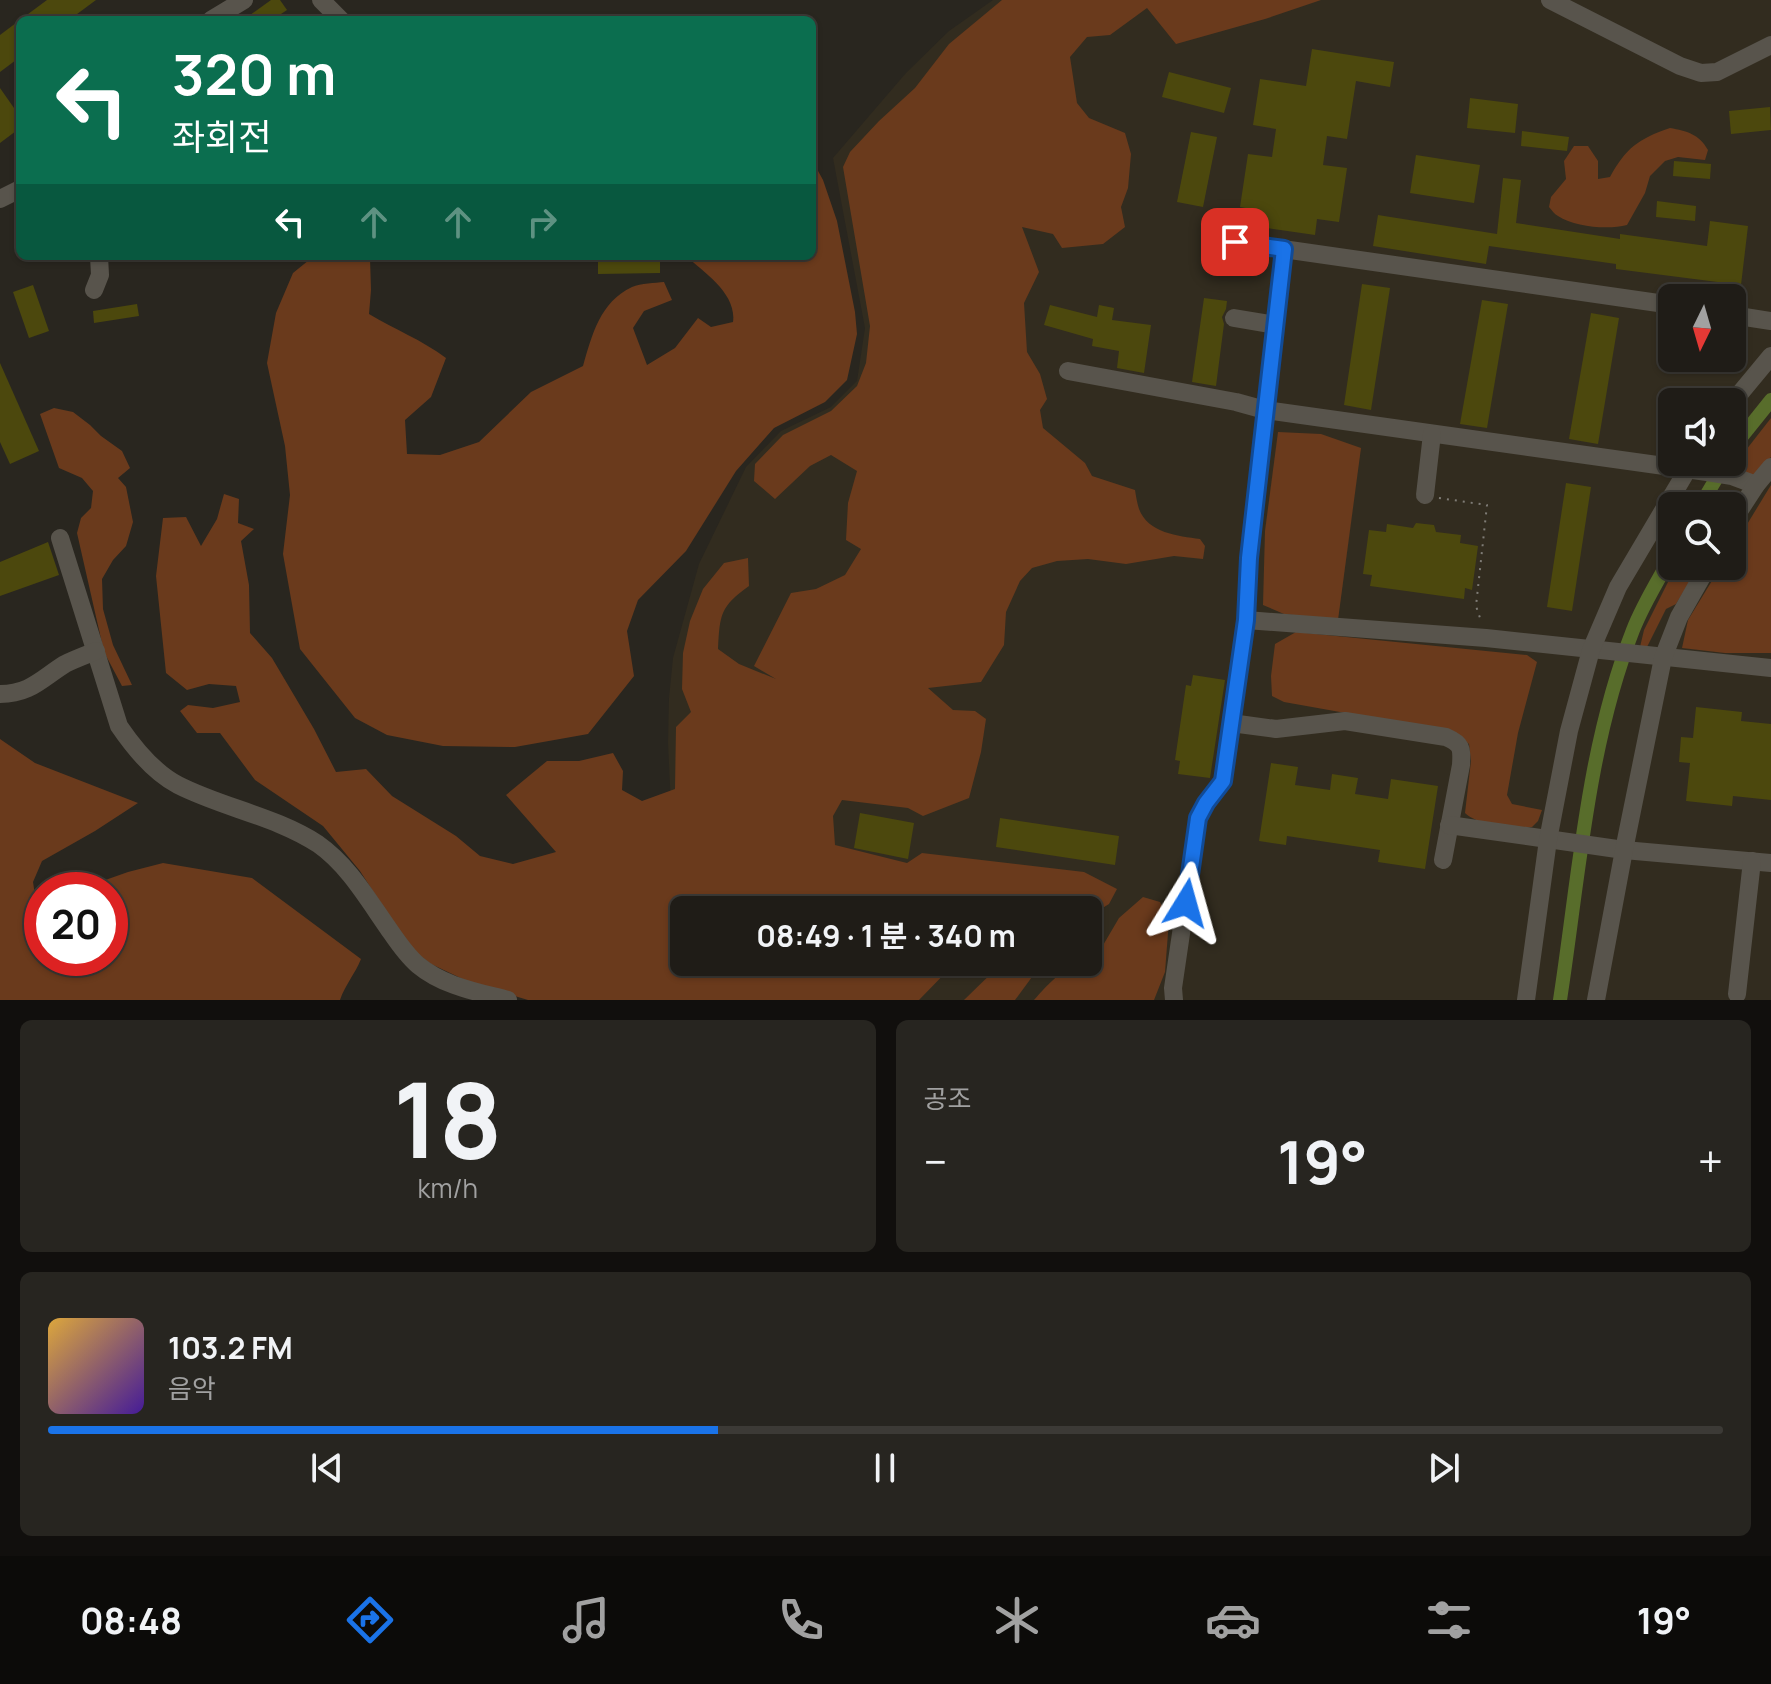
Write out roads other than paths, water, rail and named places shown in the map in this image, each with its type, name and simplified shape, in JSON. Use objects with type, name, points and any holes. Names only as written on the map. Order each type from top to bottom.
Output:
[{"type":"street","points":[[218,16],[244,0]]},
{"type":"street","points":[[321,0],[337,16]]},
{"type":"street","points":[[1550,0],[1680,66],[1701,73],[1717,72],[1771,45]]},
{"type":"street","points":[[1235,242],[1658,303]]},
{"type":"street","points":[[1174,1000],[1173,988],[1198,818],[1223,781],[1246,620],[1249,558],[1284,249]]},
{"type":"street","points":[[94,290],[100,275],[99,260]]},
{"type":"street","points":[[1746,317],[1771,321]]},
{"type":"street","points":[[1234,318],[1275,325]]},
{"type":"street","points":[[1744,388],[1771,356]]},
{"type":"street","points":[[1068,371],[1265,410],[1658,463]]},
{"type":"street","points":[[1425,495],[1432,434]]},
{"type":"street","points":[[1746,500],[1771,467]]},
{"type":"street","points":[[1526,1000],[1548,840],[1569,731],[1618,587],[1691,476]]},
{"type":"street","points":[[1732,476],[1756,485]]},
{"type":"street","points":[[60,538],[119,726],[133,747],[177,785],[274,821],[317,844],[353,877],[401,947],[418,965],[464,988],[508,1000]]},
{"type":"street","points":[[1596,1000],[1663,658],[1679,617],[1700,580]]},
{"type":"street","points":[[1246,620],[1486,638],[1771,668]]},
{"type":"street","points":[[0,694],[17,694],[68,662],[96,651]]},
{"type":"street","points":[[1231,723],[1276,729],[1345,721],[1446,737],[1457,742],[1462,750],[1458,791],[1443,860]]},
{"type":"street","points":[[1449,825],[1624,850],[1771,863]]},
{"type":"street","points":[[1737,994],[1752,861]]},
{"type":"waterway","points":[[1746,431],[1771,400]]},
{"type":"waterway","points":[[1708,492],[1718,476]]},
{"type":"waterway","points":[[1560,1000],[1586,813],[1605,720],[1633,630],[1658,580]]}]
